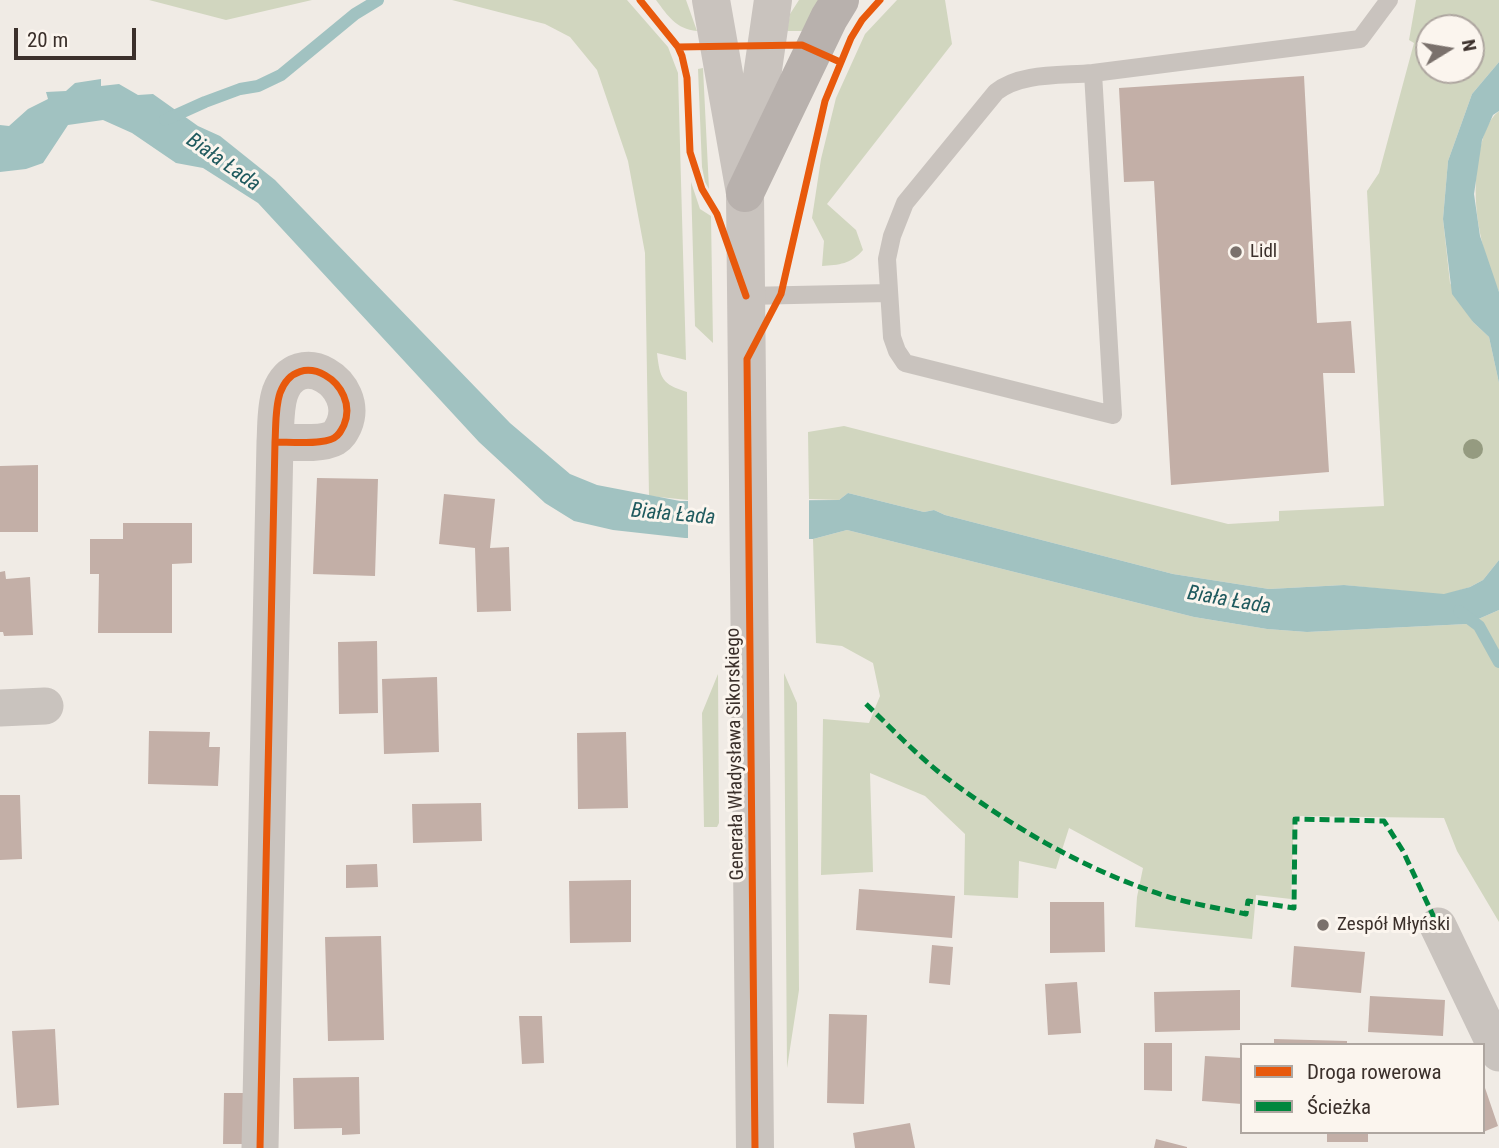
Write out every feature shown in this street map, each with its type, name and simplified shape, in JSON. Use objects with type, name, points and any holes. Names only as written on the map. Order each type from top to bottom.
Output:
[{"type":"main road","points":[[745,193],[840,0]]},
{"type":"street","name":"Generała Władysława Sikorskiego","points":[[711,0],[745,193]]},
{"type":"street","name":"Generała Władysława Sikorskiego","points":[[750,1137],[751,673],[745,193],[773,0]]},
{"type":"street","points":[[260,1148],[275,442]]},
{"type":"street","points":[[0,708],[45,706]]},
{"type":"street","points":[[1438,926],[1499,1053]]},
{"type":"street","points":[[750,1137],[772,1148]]},
{"type":"lane","points":[[1093,73],[1112,415],[905,363],[892,337],[887,259],[891,236],[905,203],[996,92],[1006,84],[1026,79],[1360,39],[1390,0]]},
{"type":"lane","points":[[746,296],[889,293]]},
{"type":"green space","points":[[149,0],[312,0],[226,20]]},
{"type":"green space","points":[[452,0],[627,0],[668,47],[678,73],[686,360],[657,353],[661,375],[667,383],[687,392],[688,500],[649,496],[645,253],[628,161],[597,70],[570,37],[545,24]]},
{"type":"green space","points":[[656,0],[686,0],[697,31],[678,25]]},
{"type":"green space","points":[[799,0],[821,0],[804,31],[787,31],[790,14]]},
{"type":"green space","points":[[897,0],[945,0],[952,44],[827,204],[856,230],[863,250],[844,263],[822,266],[824,241],[812,218],[821,159],[836,98],[865,34]]},
{"type":"green space","points":[[1416,0],[1499,0],[1499,62],[1485,79],[1485,14],[1415,14],[1415,84],[1480,84],[1472,94],[1448,161],[1443,219],[1450,283],[1473,322],[1489,337],[1499,383],[1499,560],[1483,580],[1444,595],[1344,585],[1269,589],[1173,574],[934,510],[924,512],[848,493],[839,500],[809,499],[808,432],[844,426],[1228,524],[1279,521],[1279,511],[1384,506],[1367,191],[1379,173],[1414,43],[1409,40]]},
{"type":"green space","points":[[703,68],[709,189],[702,167],[698,69]]},
{"type":"green space","points":[[1499,111],[1499,292],[1478,224],[1476,172],[1483,136],[1491,119]]},
{"type":"green space","points":[[691,182],[700,209],[711,216],[713,343],[695,326]]},
{"type":"green space","points":[[847,530],[1194,617],[1267,629],[1307,632],[1467,624],[1499,610],[1499,922],[1457,851],[1444,818],[1294,816],[1291,899],[1256,895],[1252,939],[1135,927],[1143,868],[1069,828],[1056,869],[1019,861],[1018,898],[964,895],[965,834],[925,796],[870,773],[873,872],[821,875],[823,719],[869,723],[880,696],[873,663],[842,646],[816,643],[813,539]]},
{"type":"green space","points":[[784,673],[797,703],[799,990],[787,1068]]},
{"type":"green space","points":[[718,674],[719,823],[717,827],[704,827],[702,713]]},
{"type":"water","points":[[1499,62],[1499,111],[1493,115],[1482,140],[1474,194],[1480,236],[1499,292],[1499,383],[1489,337],[1473,322],[1452,294],[1443,219],[1448,161],[1472,94],[1480,84],[1485,84],[1485,79]]},
{"type":"water","name":"Biała Łada","points":[[101,79],[101,86],[119,84],[138,95],[153,94],[198,126],[220,136],[275,180],[510,423],[570,474],[597,485],[680,501],[839,500],[848,493],[924,512],[934,510],[1173,574],[1269,589],[1344,585],[1444,594],[1470,587],[1483,580],[1499,560],[1499,610],[1467,624],[1307,632],[1267,629],[1194,617],[847,530],[813,539],[685,538],[613,530],[574,521],[545,503],[479,442],[258,203],[203,168],[176,163],[132,133],[103,120],[68,125],[43,163],[26,169],[0,172],[0,125],[9,126],[28,109],[48,99],[46,92],[66,91],[75,83]]},
{"type":"pier","points":[[809,496],[809,543],[688,541],[688,497]]},
{"type":"building","name":"Lidl","points":[[1304,76],[1317,323],[1351,321],[1355,373],[1323,373],[1329,472],[1171,485],[1154,181],[1124,182],[1119,88]]},
{"type":"building","points":[[38,465],[38,532],[0,532],[0,466]]},
{"type":"building","points":[[317,478],[378,479],[375,576],[313,574]]},
{"type":"building","points":[[444,494],[495,499],[490,548],[509,547],[511,611],[477,612],[475,548],[439,544]]},
{"type":"building","points":[[123,523],[192,523],[192,563],[172,564],[172,633],[98,633],[99,574],[90,574],[90,539],[123,539]]},
{"type":"building","points":[[5,571],[6,579],[30,577],[33,635],[4,636],[3,632],[0,632],[0,572]]},
{"type":"building","points":[[377,641],[378,713],[339,714],[338,642]]},
{"type":"building","points":[[437,677],[439,752],[384,754],[382,679]]},
{"type":"building","points":[[149,731],[210,732],[209,747],[220,747],[218,786],[148,784]]},
{"type":"building","points":[[626,732],[628,808],[578,809],[577,733]]},
{"type":"building","points":[[0,795],[20,795],[22,859],[0,860]]},
{"type":"building","points":[[481,803],[482,841],[413,843],[412,804]]},
{"type":"building","points":[[377,864],[378,887],[346,888],[346,865]]},
{"type":"building","points":[[631,880],[631,942],[570,943],[569,881]]},
{"type":"building","points":[[859,889],[955,896],[952,938],[856,930]]},
{"type":"building","points":[[1050,902],[1104,902],[1105,952],[1050,953]]},
{"type":"building","points":[[381,936],[384,1040],[328,1041],[325,937]]},
{"type":"building","points":[[932,945],[953,947],[950,985],[929,983]]},
{"type":"building","points":[[1294,946],[1365,952],[1361,993],[1291,987]]},
{"type":"building","points":[[1077,982],[1081,1033],[1048,1035],[1045,984]]},
{"type":"building","points":[[1240,990],[1240,1030],[1155,1032],[1154,992]]},
{"type":"building","points":[[1370,996],[1445,1000],[1443,1036],[1368,1032]]},
{"type":"building","points":[[829,1014],[867,1015],[864,1104],[827,1103]]},
{"type":"building","points":[[519,1016],[542,1016],[544,1063],[522,1064]]},
{"type":"building","points":[[55,1029],[59,1105],[17,1108],[12,1031]]},
{"type":"building","points":[[1274,1039],[1347,1041],[1347,1043],[1274,1043]]},
{"type":"building","points":[[1144,1043],[1172,1043],[1172,1091],[1144,1090]]},
{"type":"building","points":[[1205,1056],[1240,1058],[1240,1104],[1202,1101]]},
{"type":"building","points":[[359,1077],[360,1134],[342,1135],[342,1128],[294,1129],[293,1078]]},
{"type":"building","points":[[1485,1088],[1498,1126],[1485,1131]]},
{"type":"building","points":[[224,1093],[249,1093],[248,1144],[223,1144]]},
{"type":"building","points":[[910,1123],[915,1148],[855,1148],[853,1133]]},
{"type":"building","points":[[1327,1134],[1368,1134],[1368,1142],[1327,1142]]},
{"type":"building","points":[[1156,1139],[1187,1147],[1187,1148],[1154,1148]]},
{"type":"waterway","points":[[165,120],[205,102],[240,89],[258,86],[281,75],[355,14],[378,0]]},
{"type":"waterway","points":[[1459,611],[1479,626],[1499,662]]},
{"type":"marked path","points":[[866,704],[940,773],[1019,827],[1103,872],[1163,895],[1194,903],[1246,914],[1248,901],[1294,908],[1295,819],[1384,821],[1403,851],[1438,926]]},
{"type":"cycle path","points":[[640,0],[678,47],[682,56],[687,78],[690,152],[702,189],[717,214],[746,296]]},
{"type":"cycle path","points":[[755,1148],[747,359],[781,294],[825,101],[851,38],[862,20],[880,0]]},
{"type":"cycle path","points":[[678,47],[802,45],[840,62]]},
{"type":"cycle path","points":[[260,1148],[275,442],[276,411],[280,393],[289,379],[300,372],[313,371],[325,375],[336,384],[344,396],[347,410],[344,425],[337,436],[322,442],[275,442]]},
{"type":"place","name":"Lidl","points":[[1236,252]]},
{"type":"place","name":"Zespół Młyński","points":[[1323,925]]}]
